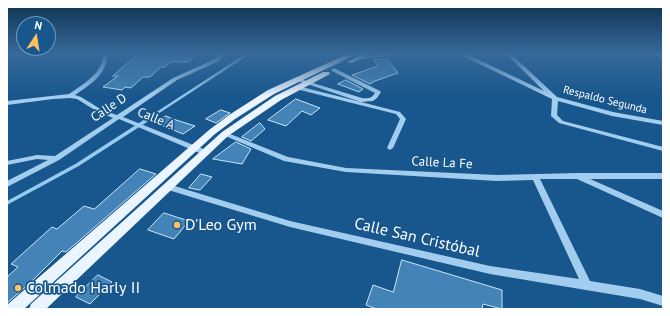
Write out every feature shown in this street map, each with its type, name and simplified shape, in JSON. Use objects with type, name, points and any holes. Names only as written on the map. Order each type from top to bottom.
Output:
[{"type":"main road","points":[[13,309],[199,150],[301,83],[332,68]]},
{"type":"main road","points":[[36,309],[168,187],[212,132],[255,102],[338,68]]},
{"type":"street","points":[[7,104],[70,96],[102,71],[103,68]]},
{"type":"street","name":"Calle D","points":[[7,184],[57,158],[175,80],[201,68]]},
{"type":"street","name":"Respaldo Segunda","points":[[492,68],[555,98],[612,114],[663,123]]},
{"type":"street","points":[[523,68],[555,98],[554,116],[560,122],[663,149]]},
{"type":"street","points":[[301,83],[361,100],[370,101],[375,98],[378,92],[334,70]]},
{"type":"street","points":[[301,83],[398,113],[403,119],[390,148]]},
{"type":"street","name":"Calle A","points":[[70,96],[79,98],[100,111],[132,122],[199,150]]},
{"type":"street","name":"Calle La Fe","points":[[225,134],[286,159],[346,170],[497,178],[663,176]]},
{"type":"street","points":[[7,163],[37,157],[57,158]]},
{"type":"street","points":[[577,176],[663,215]]},
{"type":"street","points":[[536,178],[587,285]]},
{"type":"street","name":"Calle San Cristóbal","points":[[168,187],[290,224],[490,270],[640,294],[663,301]]},
{"type":"building","points":[[123,68],[160,68],[150,77],[143,77],[131,88],[125,87],[122,90],[103,87],[118,76],[113,76]]},
{"type":"building","points":[[373,68],[394,68],[398,73],[370,84],[352,75]]},
{"type":"building","points":[[346,80],[363,89],[359,92],[338,84]]},
{"type":"building","points":[[296,99],[320,108],[311,115],[302,111],[286,126],[268,120]]},
{"type":"building","points":[[221,110],[230,113],[216,123],[206,119]]},
{"type":"building","points":[[166,116],[195,126],[183,134],[156,123]]},
{"type":"building","points":[[260,123],[265,129],[251,141],[242,137]]},
{"type":"building","points":[[236,142],[251,149],[242,164],[213,159]]},
{"type":"building","points":[[140,169],[156,174],[66,252],[62,251],[30,283],[7,303],[7,277],[18,267],[11,264],[52,227],[57,229],[84,206],[94,209]]},
{"type":"building","points":[[201,174],[212,177],[200,190],[189,188]]},
{"type":"building","points":[[164,213],[189,221],[174,239],[148,230]]},
{"type":"building","points":[[402,260],[502,290],[502,309],[483,304],[482,309],[377,309],[366,305],[373,285],[393,292]]},
{"type":"building","points":[[98,275],[112,282],[90,304],[76,297]]},
{"type":"waterway","points":[[148,119],[226,68]]},
{"type":"waterway","points":[[7,203],[77,165],[150,118]]},
{"type":"place","name":"D'Leo Gym","points":[[177,225]]},
{"type":"place","name":"Colmado Harly II","points":[[18,288]]}]
